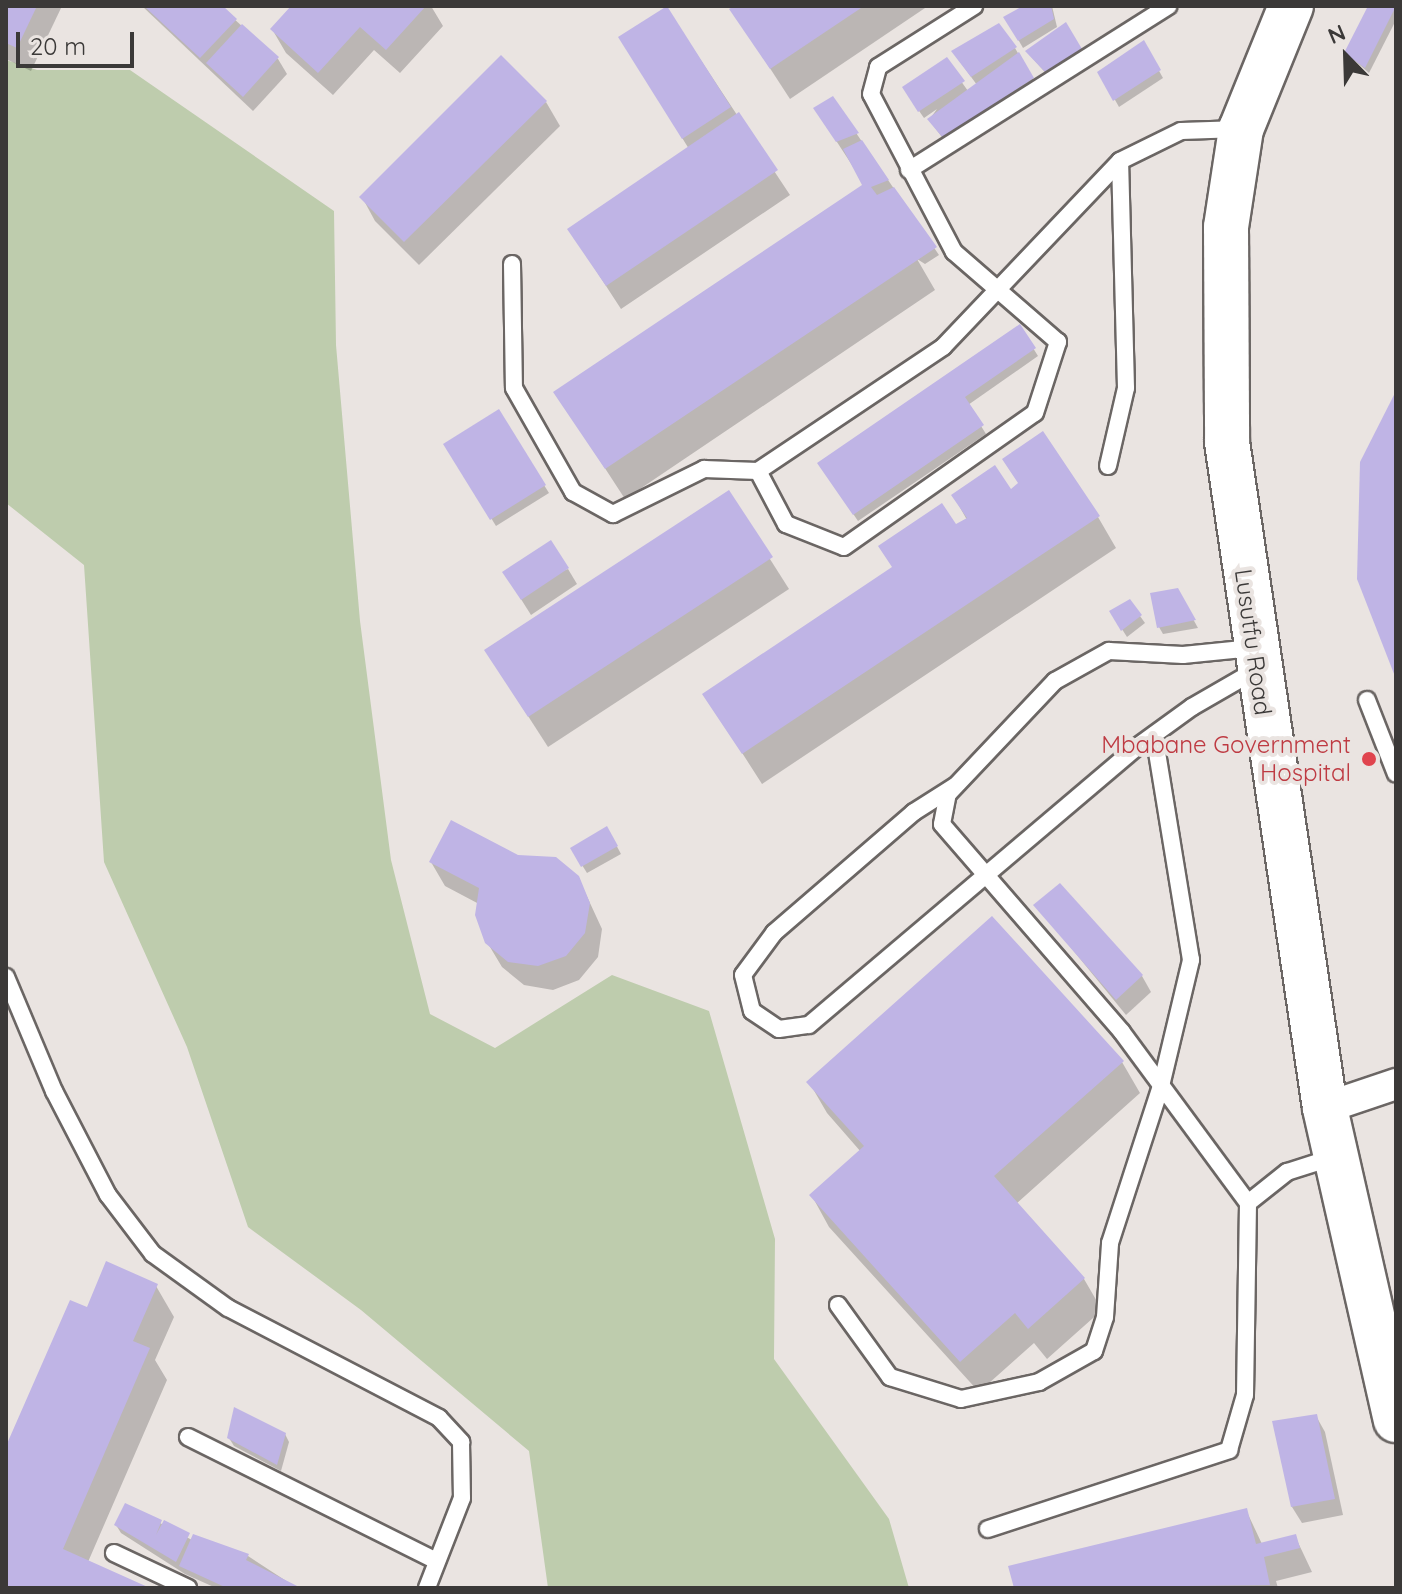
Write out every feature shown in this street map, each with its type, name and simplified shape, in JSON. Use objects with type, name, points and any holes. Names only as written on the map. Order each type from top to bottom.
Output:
[{"type":"street","name":"Lusutfu Road","points":[[1291,6],[1241,129],[1226,227],[1227,442],[1255,659],[1325,1108],[1396,1420]]},
{"type":"street","points":[[1325,1108],[1396,1084]]},
{"type":"lane","points":[[758,471],[786,524],[844,547],[1035,413],[1058,342],[954,252],[871,94],[878,67],[974,6]]},
{"type":"lane","points":[[909,170],[1168,6]]},
{"type":"lane","points":[[512,264],[514,388],[573,492],[613,514],[704,469],[758,471],[943,347],[1001,290],[1120,161],[1181,131],[1241,129]]},
{"type":"lane","points":[[1108,466],[1126,388],[1120,161]]},
{"type":"lane","points":[[1109,651],[1255,659],[1154,735],[809,1025],[779,1029],[752,1011],[743,975],[774,933],[914,812],[955,786],[1055,681],[1109,651]]},
{"type":"lane","points":[[1367,700],[1396,774]]},
{"type":"lane","points":[[838,1305],[890,1377],[961,1399],[1039,1382],[1094,1351],[1105,1317],[1110,1243],[1161,1086],[1191,960],[1154,735]]},
{"type":"lane","points":[[955,786],[942,824],[1161,1086],[1248,1203],[1245,1395],[1229,1450],[988,1529]]},
{"type":"lane","points":[[6,977],[54,1091],[108,1195],[153,1254],[228,1308],[439,1418],[461,1442],[462,1498],[427,1588]]},
{"type":"lane","points":[[1248,1203],[1287,1172],[1336,1157]]},
{"type":"lane","points":[[188,1437],[437,1561]]},
{"type":"lane","points":[[114,1553],[188,1588]]},
{"type":"green space","points":[[6,60],[37,70],[130,70],[334,211],[336,345],[360,621],[391,860],[430,1014],[495,1048],[612,975],[709,1011],[775,1239],[774,1359],[889,1519],[909,1588],[548,1588],[529,1451],[361,1310],[248,1227],[187,1047],[104,862],[84,565],[6,503]]},
{"type":"building","points":[[6,6],[37,6],[17,48],[6,43]]},
{"type":"building","points":[[144,6],[223,6],[237,19],[200,58]]},
{"type":"building","points":[[291,6],[426,6],[386,50],[360,27],[318,73],[270,29]]},
{"type":"building","points":[[667,6],[731,107],[682,139],[618,37]]},
{"type":"building","points":[[734,6],[864,6],[770,69],[729,9]]},
{"type":"building","points":[[1023,6],[1051,6],[1054,19],[1018,41],[1003,17]]},
{"type":"building","points":[[1368,6],[1396,6],[1365,68],[1344,53]]},
{"type":"building","points":[[1066,22],[1082,49],[1046,73],[1025,51]]},
{"type":"building","points":[[999,23],[1017,47],[971,77],[951,51]]},
{"type":"building","points":[[242,24],[279,57],[243,97],[206,63]]},
{"type":"building","points":[[1144,40],[1161,70],[1113,101],[1097,72]]},
{"type":"building","points":[[1019,52],[1034,78],[943,138],[927,119]]},
{"type":"building","points":[[501,55],[547,101],[404,242],[359,197]]},
{"type":"building","points":[[947,57],[965,81],[918,112],[902,87]]},
{"type":"building","points":[[833,96],[859,133],[836,142],[813,108]]},
{"type":"building","points":[[739,112],[778,170],[606,286],[567,229]]},
{"type":"building","points":[[862,140],[889,180],[871,187],[877,195],[894,187],[937,247],[605,469],[553,392],[862,185],[843,149]]},
{"type":"building","points":[[1020,324],[1036,348],[965,397],[984,425],[853,515],[817,463]]},
{"type":"building","points":[[1396,391],[1396,679],[1357,579],[1360,462]]},
{"type":"building","points":[[499,409],[546,485],[490,520],[443,444]]},
{"type":"building","points":[[1043,431],[1100,516],[742,754],[702,694],[892,567],[878,546],[942,503],[956,524],[967,518],[951,495],[995,465],[1011,489],[1018,483],[1002,459]]},
{"type":"building","points":[[729,490],[773,557],[528,717],[484,650]]},
{"type":"building","points":[[551,540],[569,568],[521,600],[502,572]]},
{"type":"building","points":[[1178,588],[1196,620],[1157,628],[1150,593]]},
{"type":"building","points":[[1130,599],[1142,615],[1121,631],[1109,611]]},
{"type":"building","points":[[451,820],[518,855],[556,857],[579,876],[590,903],[585,933],[566,956],[538,966],[508,962],[485,943],[475,915],[479,888],[429,862]]},
{"type":"building","points":[[607,826],[618,846],[581,867],[570,848]]},
{"type":"building","points":[[1060,883],[1143,975],[1116,1000],[1033,905]]},
{"type":"building","points":[[992,916],[1124,1061],[994,1176],[1085,1278],[1028,1329],[1015,1313],[960,1362],[809,1195],[864,1146],[806,1082]]},
{"type":"building","points":[[106,1261],[158,1284],[133,1341],[150,1348],[63,1549],[150,1588],[6,1588],[6,1446],[70,1300],[87,1307]]},
{"type":"building","points":[[234,1407],[286,1433],[277,1465],[227,1438]]},
{"type":"building","points":[[1317,1414],[1335,1499],[1291,1507],[1272,1421]]},
{"type":"building","points":[[125,1503],[162,1520],[156,1535],[164,1520],[190,1533],[176,1562],[114,1525]]},
{"type":"building","points":[[1247,1508],[1256,1544],[1296,1534],[1300,1548],[1264,1557],[1270,1585],[1014,1588],[1008,1566]]},
{"type":"building","points":[[193,1534],[249,1554],[246,1560],[301,1588],[227,1588],[179,1566]]},
{"type":"place","name":"Mbabane Government Hospital","points":[[1369,759]]}]
